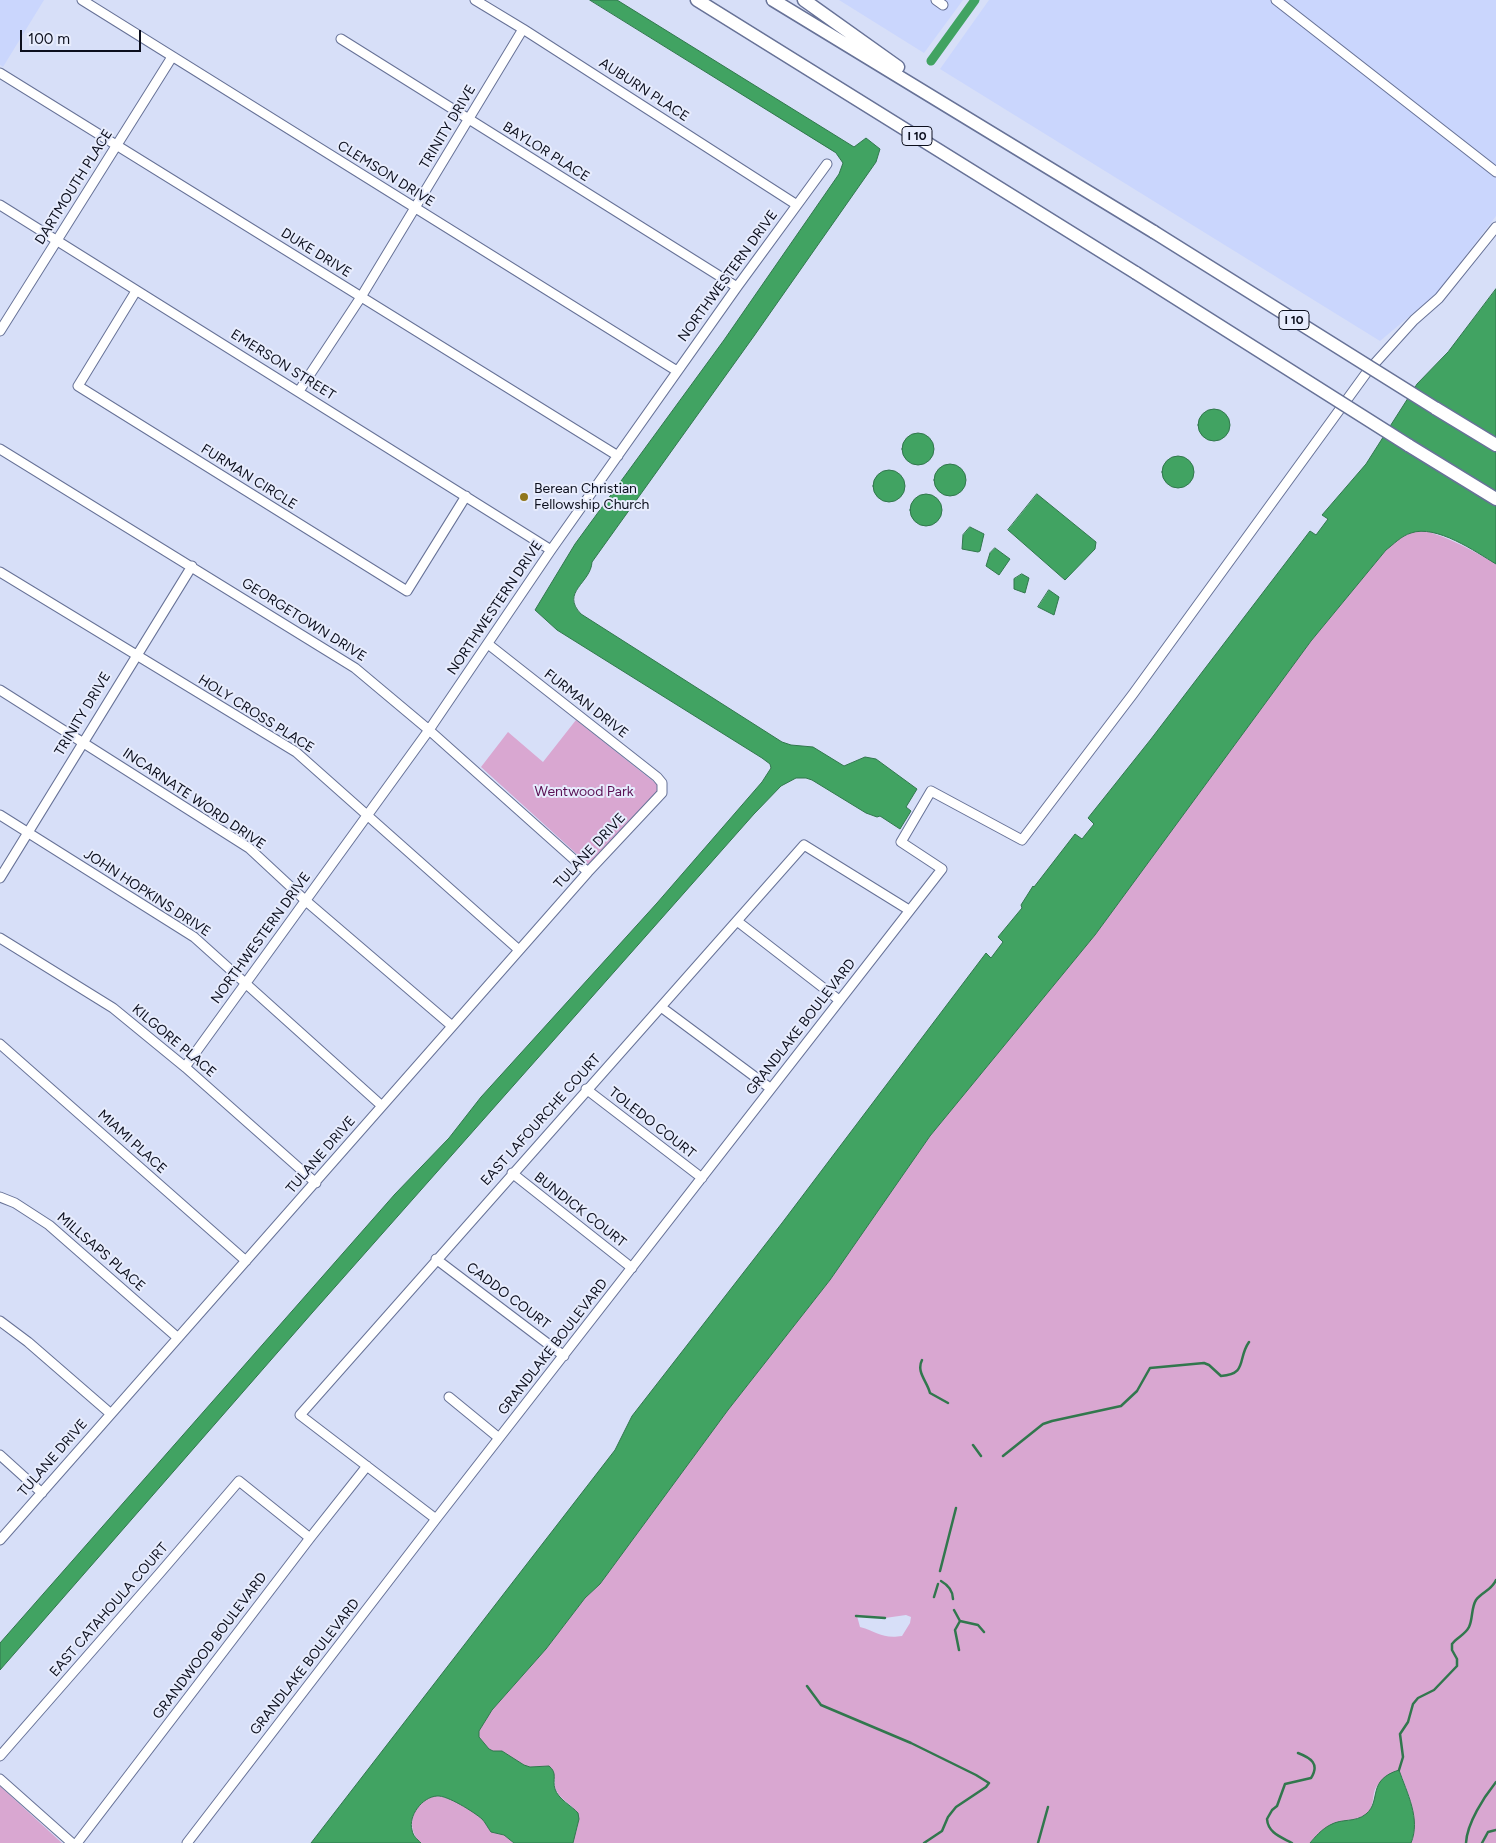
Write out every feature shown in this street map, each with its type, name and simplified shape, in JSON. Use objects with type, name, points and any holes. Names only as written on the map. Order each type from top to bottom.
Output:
[{"type":"highway","name":"I 10","points":[[697,0],[1496,499]]},
{"type":"highway","name":"I 10","points":[[773,0],[1154,232],[1496,445]]},
{"type":"highway","points":[[804,0],[839,23],[960,113]]},
{"type":"street","name":"CLEMSON DRIVE","points":[[82,0],[677,371]]},
{"type":"street","name":"AUBURN PLACE","points":[[475,0],[797,205]]},
{"type":"street","points":[[1276,0],[1496,172]]},
{"type":"street","name":"TRINITY DRIVE","points":[[299,391],[361,297],[523,29]]},
{"type":"street","name":"BAYLOR PLACE","points":[[341,39],[737,287]]},
{"type":"street","name":"DARTMOUTH PLACE","points":[[0,330],[172,57]]},
{"type":"street","name":"DUKE DRIVE","points":[[0,73],[618,456]]},
{"type":"street","name":"NORTHWESTERN DRIVE","points":[[185,1067],[429,730],[677,371],[827,164]]},
{"type":"street","name":"EMERSON STREET","points":[[0,205],[552,550]]},
{"type":"street","name":"GRANDLAKE BOULEVARD","points":[[187,1843],[770,1088],[942,869],[901,842],[932,791],[1022,840],[1132,694],[1368,372],[1414,320],[1439,298],[1496,227]]},
{"type":"street","name":"FURMAN CIRCLE","points":[[136,290],[78,386],[96,398],[407,591],[466,496]]},
{"type":"street","name":"GEORGETOWN DRIVE","points":[[0,449],[355,668],[429,730],[588,872]]},
{"type":"street","name":"TRINITY DRIVE","points":[[0,878],[192,566]]},
{"type":"street","name":"HOLY CROSS PLACE","points":[[0,572],[135,656],[296,752],[519,950]]},
{"type":"street","name":"FURMAN DRIVE","points":[[488,644],[657,778],[662,783],[663,788]]},
{"type":"street","name":"INCARNATE WORD DRIVE","points":[[0,690],[249,848],[306,900],[452,1026]]},
{"type":"street","name":"TULANE DRIVE","points":[[0,1540],[588,872],[658,797],[663,788]]},
{"type":"street","name":"JOHN HOPKINS DRIVE","points":[[0,814],[194,937],[382,1106]]},
{"type":"street","name":"EAST LAFOURCHE COURT","points":[[367,1466],[300,1414],[804,846],[910,910]]},
{"type":"street","points":[[737,921],[839,1000]]},
{"type":"street","name":"KILGORE PLACE","points":[[0,938],[113,1008],[185,1067],[316,1183]]},
{"type":"street","points":[[661,1007],[770,1088]]},
{"type":"street","name":"MIAMI PLACE","points":[[0,1044],[246,1261]]},
{"type":"street","name":"TOLEDO COURT","points":[[586,1090],[702,1178]]},
{"type":"street","name":"BUNDICK COURT","points":[[512,1174],[632,1268]]},
{"type":"street","name":"MILLSAPS PLACE","points":[[0,1196],[15,1203],[66,1238],[178,1338]]},
{"type":"street","name":"CADDO COURT","points":[[436,1259],[564,1356]]},
{"type":"street","points":[[0,1322],[28,1342],[111,1414]]},
{"type":"street","points":[[449,1396],[500,1438]]},
{"type":"street","points":[[0,1455],[42,1492]]},
{"type":"street","points":[[367,1466],[436,1519]]},
{"type":"street","name":"GRANDWOOD BOULEVARD","points":[[77,1843],[367,1466]]},
{"type":"street","name":"EAST CATAHOULA COURT","points":[[0,1756],[238,1481],[310,1538]]},
{"type":"street","points":[[0,1779],[72,1843]]},
{"type":"shaded area","points":[[0,0],[44,0],[3,67],[0,65]]},
{"type":"shaded area","points":[[590,0],[617,0],[854,147],[866,138],[880,149],[876,162],[592,562],[587,576],[575,593],[575,606],[581,614],[782,742],[791,745],[813,747],[844,766],[865,757],[876,759],[917,789],[906,807],[911,811],[900,829],[880,816],[877,817],[866,813],[812,780],[796,778],[781,786],[754,814],[312,1313],[0,1670],[0,1643],[395,1194],[449,1138],[481,1097],[657,903],[762,782],[771,768],[770,764],[762,758],[557,630],[535,610],[575,544],[724,340],[839,174],[843,163],[836,153]]},
{"type":"shaded area","points":[[839,0],[963,0],[924,53]]},
{"type":"shaded area","points":[[989,0],[1496,0],[1496,216],[1436,294],[1380,341],[940,69]]},
{"type":"shaded area","points":[[1496,289],[1496,564],[1455,541],[1432,532],[1421,531],[1407,534],[1386,550],[1311,641],[1095,935],[930,1136],[830,1280],[728,1410],[600,1584],[585,1598],[546,1649],[492,1710],[479,1731],[479,1737],[489,1749],[502,1751],[524,1765],[530,1767],[549,1766],[552,1769],[554,1786],[557,1793],[578,1813],[579,1819],[573,1843],[514,1843],[504,1835],[491,1832],[482,1819],[467,1808],[447,1798],[437,1796],[426,1800],[414,1813],[411,1825],[415,1837],[421,1843],[311,1843],[615,1450],[632,1416],[782,1223],[986,953],[991,958],[1003,942],[998,937],[1022,908],[1021,905],[1033,886],[1075,834],[1082,839],[1094,824],[1088,818],[1310,531],[1316,535],[1328,519],[1322,515],[1366,464],[1417,384],[1448,352]]},
{"type":"shaded area","points":[[1214,409],[1220,410],[1225,414],[1229,419],[1229,431],[1225,436],[1220,440],[1214,441],[1208,440],[1203,436],[1199,431],[1198,425],[1199,419],[1203,414],[1208,410]]},
{"type":"shaded area","points":[[918,433],[924,434],[929,438],[933,443],[933,455],[929,460],[924,464],[918,465],[912,464],[907,460],[903,455],[902,449],[903,443],[907,438],[912,434]]},
{"type":"shaded area","points":[[1178,456],[1184,457],[1189,461],[1193,466],[1193,478],[1189,483],[1184,487],[1178,488],[1172,487],[1167,483],[1163,478],[1162,472],[1163,466],[1167,461],[1172,457]]},
{"type":"shaded area","points":[[950,464],[956,465],[961,469],[965,474],[965,486],[961,491],[956,495],[950,496],[944,495],[939,491],[935,486],[934,480],[935,474],[939,469],[944,465]]},
{"type":"shaded area","points":[[889,470],[895,471],[900,475],[904,480],[904,492],[900,497],[895,501],[889,502],[883,501],[878,497],[874,492],[873,486],[874,480],[878,475],[883,471]]},
{"type":"shaded area","points":[[926,494],[932,495],[937,499],[941,504],[941,516],[937,521],[932,525],[926,526],[920,525],[915,521],[911,516],[910,510],[911,504],[915,499],[920,495]]},
{"type":"shaded area","points":[[1037,494],[1096,542],[1095,549],[1065,580],[1008,530]]},
{"type":"shaded area","points":[[970,527],[984,534],[980,551],[978,552],[962,549],[963,535]]},
{"type":"shaded area","points":[[995,548],[1010,559],[999,575],[986,566],[990,553]]},
{"type":"shaded area","points":[[1022,574],[1029,578],[1025,593],[1014,589],[1014,579]]},
{"type":"shaded area","points":[[1049,590],[1059,597],[1054,615],[1038,607]]},
{"type":"shaded area","points":[[1399,1770],[1414,1815],[1414,1834],[1411,1843],[1310,1843],[1321,1831],[1330,1825],[1357,1819],[1366,1814],[1371,1809],[1378,1785],[1382,1779]]},
{"type":"green space","points":[[1422,530],[1442,536],[1496,564],[1496,1843],[1411,1843],[1414,1816],[1399,1770],[1387,1776],[1379,1783],[1375,1789],[1371,1807],[1366,1814],[1330,1827],[1310,1843],[573,1843],[578,1825],[577,1815],[573,1807],[562,1799],[557,1792],[552,1769],[549,1766],[530,1767],[524,1765],[502,1751],[489,1749],[479,1737],[479,1731],[492,1710],[546,1649],[585,1598],[600,1584],[728,1410],[830,1280],[930,1136],[1095,935],[1311,641],[1386,550],[1410,533]],"holes":[[[906,1615],[911,1617],[910,1623],[902,1636],[895,1637],[885,1636],[860,1627],[857,1616],[885,1618]]]},
{"type":"green space","name":"Wentwood Park","points":[[576,720],[658,785],[657,791],[590,866],[481,767],[508,732],[543,762]]},
{"type":"green space","points":[[0,1786],[62,1843],[0,1843]]},
{"type":"green space","points":[[433,1796],[452,1800],[465,1807],[481,1818],[491,1832],[504,1835],[514,1843],[421,1843],[413,1830],[413,1816],[420,1804]]},
{"type":"waterway","points":[[931,61],[975,0]]},
{"type":"waterway","points":[[1003,1456],[1043,1424],[1121,1406],[1137,1391],[1150,1368],[1204,1363],[1221,1376],[1229,1375],[1239,1369],[1245,1348],[1249,1342]]},
{"type":"waterway","points":[[922,1360],[920,1369],[930,1393],[948,1403]]},
{"type":"waterway","points":[[973,1445],[981,1456]]},
{"type":"waterway","points":[[940,1571],[956,1508]]},
{"type":"waterway","points":[[1399,1770],[1403,1757],[1400,1734],[1408,1722],[1413,1704],[1418,1698],[1434,1690],[1457,1666],[1457,1659],[1452,1650],[1452,1644],[1469,1627],[1476,1600],[1496,1580]]},
{"type":"waterway","points":[[941,1581],[950,1588],[953,1599]]},
{"type":"waterway","points":[[934,1597],[938,1584]]},
{"type":"waterway","points":[[954,1610],[960,1621],[978,1625],[984,1632]]},
{"type":"waterway","points":[[856,1616],[885,1618]]},
{"type":"waterway","points":[[959,1650],[955,1630],[960,1621]]},
{"type":"waterway","points":[[807,1686],[821,1705],[911,1743],[989,1783],[956,1807],[948,1817],[942,1831],[924,1843]]},
{"type":"waterway","points":[[1292,1843],[1272,1831],[1267,1819],[1272,1810],[1277,1806],[1285,1784],[1311,1778],[1314,1773],[1313,1762],[1298,1753]]},
{"type":"waterway","points":[[1466,1843],[1469,1827],[1481,1803],[1496,1782]]},
{"type":"waterway","points":[[1038,1843],[1048,1807]]},
{"type":"waterway","points":[[1482,1843],[1488,1832],[1496,1830]]},
{"type":"place","name":"Berean Christian Fellowship Church","points":[[524,497]]}]
